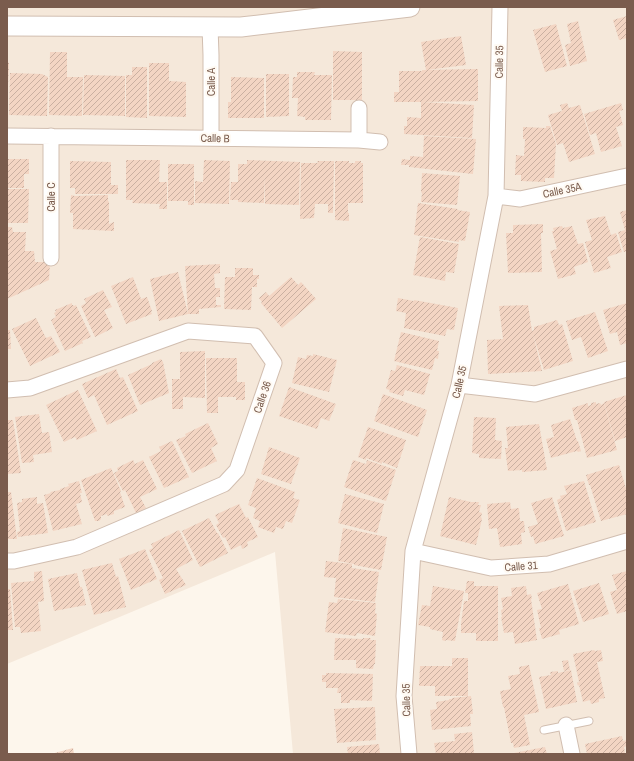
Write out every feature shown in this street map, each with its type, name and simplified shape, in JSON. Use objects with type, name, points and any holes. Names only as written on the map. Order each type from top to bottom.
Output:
[{"type":"street","points":[[7,26],[241,27],[410,7]]},
{"type":"street","name":"Calle 35","points":[[409,754],[404,696],[413,551],[459,385],[496,196],[500,7]]},
{"type":"street","name":"Calle A","points":[[210,26],[211,138]]},
{"type":"street","points":[[359,108],[359,140]]},
{"type":"street","name":"Calle B","points":[[7,136],[359,140],[380,142]]},
{"type":"street","name":"Calle C","points":[[51,136],[51,258]]},
{"type":"street","name":"Calle 35A","points":[[496,196],[520,199],[627,176]]},
{"type":"street","name":"Calle 36","points":[[7,390],[30,388],[188,331],[255,336],[274,363],[237,470],[224,484],[77,547],[14,561],[7,561]]},
{"type":"street","points":[[459,385],[535,394],[627,368]]},
{"type":"street","name":"Calle 31","points":[[413,551],[491,568],[549,564],[627,541]]},
{"type":"street","points":[[566,725],[572,754]]},
{"type":"lane","points":[[544,730],[589,721]]},
{"type":"shaded area","points":[[7,7],[627,7],[627,754],[293,754],[275,552],[7,664]]},
{"type":"building","points":[[627,16],[627,38],[619,40],[613,20]]},
{"type":"building","points":[[578,21],[587,61],[570,66],[565,45],[571,43],[567,24]]},
{"type":"building","points":[[556,24],[567,66],[545,72],[533,30]]},
{"type":"building","points":[[461,36],[466,65],[426,70],[421,42]]},
{"type":"building","points":[[333,51],[362,52],[362,100],[333,100]]},
{"type":"building","points":[[50,52],[67,52],[67,77],[83,77],[82,116],[49,115]]},
{"type":"building","points":[[7,62],[9,63],[8,87],[7,87]]},
{"type":"building","points":[[149,63],[169,63],[169,81],[186,82],[186,117],[149,116]]},
{"type":"building","points":[[132,67],[147,67],[147,118],[126,117],[126,75],[132,75]]},
{"type":"building","points":[[478,69],[478,101],[423,102],[474,105],[472,138],[404,134],[404,126],[407,126],[407,117],[421,118],[421,102],[394,102],[394,92],[399,92],[399,71]]},
{"type":"building","points":[[297,72],[315,72],[314,75],[332,75],[331,120],[305,120],[305,117],[297,116],[298,98],[292,98],[293,77],[297,77]]},
{"type":"building","points":[[10,73],[42,74],[48,77],[47,116],[9,115]]},
{"type":"building","points":[[266,74],[289,74],[289,116],[266,117]]},
{"type":"building","points":[[84,75],[125,76],[125,116],[83,115]]},
{"type":"building","points":[[231,77],[264,78],[264,118],[228,118],[228,102],[231,102]]},
{"type":"building","points":[[567,103],[569,108],[580,105],[595,154],[569,162],[563,143],[557,145],[548,115],[562,111],[560,105]]},
{"type":"building","points":[[621,103],[623,110],[619,111],[623,125],[616,127],[622,146],[601,152],[596,133],[590,135],[584,114]]},
{"type":"building","points":[[546,126],[550,126],[556,144],[554,178],[545,178],[545,182],[521,181],[521,175],[515,175],[516,155],[524,156],[525,139],[523,139],[523,127],[546,128]]},
{"type":"building","points":[[424,136],[476,139],[473,174],[401,165],[402,159],[410,160],[410,156],[423,157]]},
{"type":"building","points":[[7,159],[29,159],[29,174],[24,174],[24,188],[7,188]]},
{"type":"building","points":[[126,160],[160,160],[159,182],[167,182],[167,209],[159,209],[160,204],[132,203],[133,200],[126,200]]},
{"type":"building","points":[[204,160],[230,161],[229,204],[195,203],[195,181],[203,182]]},
{"type":"building","points":[[247,160],[300,162],[299,205],[265,204],[265,175],[264,203],[238,202],[238,200],[230,200],[231,182],[238,182],[238,164],[247,164]]},
{"type":"building","points":[[70,161],[111,162],[111,185],[118,185],[118,194],[75,194],[75,188],[70,188]]},
{"type":"building","points":[[317,161],[334,161],[333,213],[328,213],[328,204],[315,204],[314,218],[300,219],[301,163],[318,163]]},
{"type":"building","points":[[335,161],[349,161],[349,163],[355,163],[355,161],[361,161],[361,163],[363,163],[363,203],[348,203],[349,221],[335,220]]},
{"type":"building","points":[[168,164],[194,164],[194,205],[188,205],[188,201],[168,201]]},
{"type":"building","points":[[422,173],[460,176],[457,205],[421,202]]},
{"type":"building","points":[[7,189],[29,189],[28,223],[7,223]]},
{"type":"building","points":[[71,195],[108,195],[109,224],[114,222],[114,231],[73,229],[73,213],[70,213]]},
{"type":"building","points":[[418,203],[470,212],[465,241],[459,240],[459,242],[414,235]]},
{"type":"building","points":[[627,210],[627,251],[624,252],[618,232],[625,230],[620,212]]},
{"type":"building","points":[[605,216],[611,235],[616,233],[622,252],[607,257],[611,268],[594,273],[585,242],[592,240],[586,220]]},
{"type":"building","points":[[543,224],[543,233],[541,233],[542,272],[508,273],[506,233],[513,233],[513,225]]},
{"type":"building","points":[[562,226],[563,228],[572,226],[578,244],[583,243],[588,262],[574,267],[576,274],[558,279],[550,251],[557,249],[552,231],[554,231],[553,228]]},
{"type":"building","points":[[7,227],[12,227],[13,232],[26,232],[25,251],[34,251],[35,262],[50,262],[49,280],[7,299]]},
{"type":"building","points":[[420,237],[459,244],[454,273],[446,272],[445,281],[413,275]]},
{"type":"building","points":[[220,264],[220,273],[214,274],[215,288],[220,288],[220,297],[216,297],[216,305],[221,305],[221,307],[199,309],[199,314],[188,314],[185,266]]},
{"type":"building","points":[[235,268],[253,268],[253,275],[259,275],[259,279],[257,279],[257,287],[252,287],[251,310],[224,309],[225,277],[235,277]]},
{"type":"building","points":[[178,272],[188,314],[159,321],[150,279]]},
{"type":"building","points":[[133,277],[141,299],[147,297],[152,314],[126,324],[111,286]]},
{"type":"building","points":[[291,277],[298,285],[301,282],[316,299],[282,328],[261,303],[262,302],[259,298],[266,292],[269,296]]},
{"type":"building","points":[[103,290],[112,307],[104,310],[113,328],[95,337],[81,306],[86,303],[84,299]]},
{"type":"building","points":[[398,298],[458,308],[454,330],[447,329],[445,336],[404,328],[406,313],[396,311]]},
{"type":"building","points":[[72,303],[74,306],[76,305],[91,337],[82,341],[83,343],[65,351],[51,320],[56,317],[54,313],[56,312],[55,310]]},
{"type":"building","points":[[627,303],[627,343],[620,345],[617,332],[610,334],[603,310]]},
{"type":"building","points":[[528,305],[532,331],[534,330],[534,327],[557,320],[559,325],[562,324],[573,361],[544,370],[533,334],[542,371],[488,374],[487,340],[503,339],[499,306]]},
{"type":"building","points":[[595,312],[608,351],[588,358],[581,337],[572,340],[566,321]]},
{"type":"building","points":[[36,318],[46,338],[51,336],[60,352],[30,366],[12,329]]},
{"type":"building","points":[[7,330],[10,330],[11,349],[7,349]]},
{"type":"building","points":[[401,332],[439,341],[437,351],[439,351],[438,359],[435,358],[432,370],[394,361]]},
{"type":"building","points":[[205,351],[205,398],[183,397],[183,409],[172,409],[172,379],[180,379],[180,352]]},
{"type":"building","points":[[313,354],[337,360],[329,392],[292,383],[298,357],[306,359],[307,355],[313,356]]},
{"type":"building","points":[[206,358],[237,358],[237,382],[245,382],[245,400],[236,400],[236,397],[218,397],[218,413],[207,413]]},
{"type":"building","points":[[161,359],[163,362],[169,393],[140,405],[128,375]]},
{"type":"building","points":[[397,365],[430,374],[424,395],[405,390],[403,396],[389,392],[390,390],[386,389],[391,370],[395,371]]},
{"type":"building","points":[[116,369],[120,378],[123,377],[138,411],[107,425],[94,395],[88,398],[82,384]]},
{"type":"building","points":[[289,387],[336,404],[329,421],[321,418],[317,429],[279,416]]},
{"type":"building","points":[[78,390],[97,431],[77,440],[75,437],[64,442],[46,405]]},
{"type":"building","points":[[383,394],[427,410],[418,437],[374,421]]},
{"type":"building","points":[[627,395],[627,437],[615,441],[604,402]]},
{"type":"building","points":[[596,402],[596,404],[600,403],[601,405],[604,403],[617,450],[587,458],[577,420],[575,420],[572,408],[588,403],[588,406],[591,405],[591,403]]},
{"type":"building","points":[[39,414],[42,433],[49,432],[52,452],[33,455],[34,462],[22,463],[15,417]]},
{"type":"building","points":[[474,417],[496,418],[495,440],[502,441],[501,459],[479,458],[479,454],[472,453]]},
{"type":"building","points":[[570,419],[581,451],[551,458],[546,439],[554,437],[551,425]]},
{"type":"building","points":[[7,420],[13,420],[21,473],[7,474]]},
{"type":"building","points":[[208,423],[218,444],[211,448],[217,461],[192,473],[176,440]]},
{"type":"building","points":[[539,424],[547,470],[522,472],[522,470],[508,471],[505,448],[508,448],[506,427]]},
{"type":"building","points":[[368,427],[406,440],[397,468],[382,462],[382,464],[366,458],[366,460],[358,457]]},
{"type":"building","points":[[172,441],[189,477],[164,488],[149,457],[161,451],[159,447]]},
{"type":"building","points":[[269,447],[300,458],[291,484],[261,474]]},
{"type":"building","points":[[133,460],[135,464],[143,460],[157,489],[140,497],[146,508],[136,513],[125,490],[123,491],[114,473],[118,471],[117,468]]},
{"type":"building","points":[[353,460],[366,464],[367,460],[396,470],[386,501],[344,487]]},
{"type":"building","points":[[619,465],[627,492],[627,514],[601,521],[586,475]]},
{"type":"building","points":[[111,468],[121,491],[120,492],[125,507],[114,511],[114,514],[101,516],[99,521],[95,521],[81,480]]},
{"type":"building","points":[[257,478],[295,492],[293,498],[300,500],[292,523],[286,521],[283,529],[276,527],[274,533],[258,527],[260,521],[253,518],[256,508],[248,505]]},
{"type":"building","points":[[79,481],[82,493],[80,493],[82,502],[76,504],[82,524],[53,531],[44,495],[69,486],[68,484]]},
{"type":"building","points":[[584,481],[596,522],[566,531],[557,500],[561,498],[560,496],[567,494],[564,486]]},
{"type":"building","points":[[7,492],[11,492],[17,539],[7,539]]},
{"type":"building","points":[[345,494],[384,504],[377,533],[338,523]]},
{"type":"building","points":[[37,497],[37,504],[43,503],[48,533],[18,537],[17,532],[20,531],[17,503],[22,502],[22,499]]},
{"type":"building","points":[[449,497],[471,502],[479,502],[478,505],[481,505],[479,512],[482,513],[482,519],[476,545],[440,536]]},
{"type":"building","points":[[552,497],[564,536],[535,544],[528,527],[538,524],[531,503]]},
{"type":"building","points":[[510,502],[511,509],[519,508],[520,521],[524,521],[525,532],[521,533],[522,544],[500,547],[497,528],[489,529],[487,504]]},
{"type":"building","points":[[239,504],[246,518],[248,517],[258,537],[247,542],[248,546],[242,549],[241,545],[231,550],[225,537],[223,538],[216,525],[219,523],[215,515]]},
{"type":"building","points":[[209,518],[228,553],[200,567],[182,531]]},
{"type":"building","points":[[343,528],[387,537],[381,570],[338,561]]},
{"type":"building","points":[[179,530],[193,560],[176,569],[186,585],[165,594],[159,580],[163,578],[149,550],[153,548],[151,544]]},
{"type":"building","points":[[145,549],[157,579],[131,590],[119,559]]},
{"type":"building","points":[[326,561],[352,564],[352,568],[379,572],[375,602],[334,597],[336,578],[324,577]]},
{"type":"building","points":[[112,563],[116,577],[118,576],[126,607],[94,615],[82,570]]},
{"type":"building","points":[[42,571],[44,601],[38,602],[41,631],[21,633],[20,627],[15,627],[11,583],[34,581],[34,572]]},
{"type":"building","points":[[627,571],[627,611],[617,614],[610,592],[617,590],[612,575]]},
{"type":"building","points":[[77,573],[86,605],[54,611],[48,579]]},
{"type":"building","points":[[467,581],[474,581],[474,586],[498,586],[498,641],[476,641],[476,633],[461,633],[464,601],[468,601],[468,593],[465,593]]},
{"type":"building","points":[[599,583],[609,614],[583,622],[573,591]]},
{"type":"building","points":[[568,584],[579,624],[559,630],[560,634],[542,639],[537,610],[542,609],[537,593]]},
{"type":"building","points":[[433,586],[464,591],[455,641],[442,640],[443,632],[430,629],[430,627],[418,625],[422,605],[430,606]]},
{"type":"building","points":[[526,586],[527,595],[531,594],[537,640],[515,644],[513,632],[504,633],[501,617],[501,610],[503,609],[501,598],[512,596],[511,588]]},
{"type":"building","points":[[7,589],[10,589],[13,630],[7,630]]},
{"type":"building","points":[[338,599],[376,603],[375,613],[377,614],[375,636],[357,633],[356,636],[325,632],[329,602],[337,603]]},
{"type":"building","points":[[335,638],[371,638],[370,640],[376,640],[375,664],[373,669],[356,668],[356,660],[334,660]]},
{"type":"building","points":[[601,650],[603,661],[597,662],[605,698],[599,699],[599,702],[591,704],[590,700],[583,702],[579,685],[578,686],[577,683],[579,682],[573,654]]},
{"type":"building","points":[[452,658],[468,658],[468,696],[435,696],[435,686],[419,686],[420,666],[452,666]]},
{"type":"building","points":[[568,660],[570,670],[564,671],[562,661]]},
{"type":"building","points":[[529,665],[539,712],[524,715],[530,745],[514,748],[513,743],[511,743],[500,691],[511,689],[508,676],[520,674],[519,667]]},
{"type":"building","points":[[571,670],[577,702],[546,709],[539,677],[551,675],[550,672],[558,671],[558,673]]},
{"type":"building","points":[[326,673],[373,674],[372,701],[350,700],[350,703],[341,703],[341,693],[337,693],[338,688],[326,688],[326,682],[322,682],[322,675],[326,675]]},
{"type":"building","points":[[471,696],[473,714],[470,714],[471,726],[432,730],[430,710],[437,709],[436,702],[449,700],[452,698]]},
{"type":"building","points":[[375,707],[376,740],[337,743],[334,709]]},
{"type":"building","points":[[472,732],[474,753],[436,754],[434,743],[455,741],[454,734]]},
{"type":"building","points":[[622,736],[623,741],[627,740],[627,746],[624,747],[625,754],[587,754],[585,744]]},
{"type":"building","points":[[379,744],[380,754],[348,754],[347,747]]},
{"type":"building","points":[[545,747],[547,754],[514,754],[514,753]]},
{"type":"building","points":[[73,748],[74,754],[51,754]]}]
